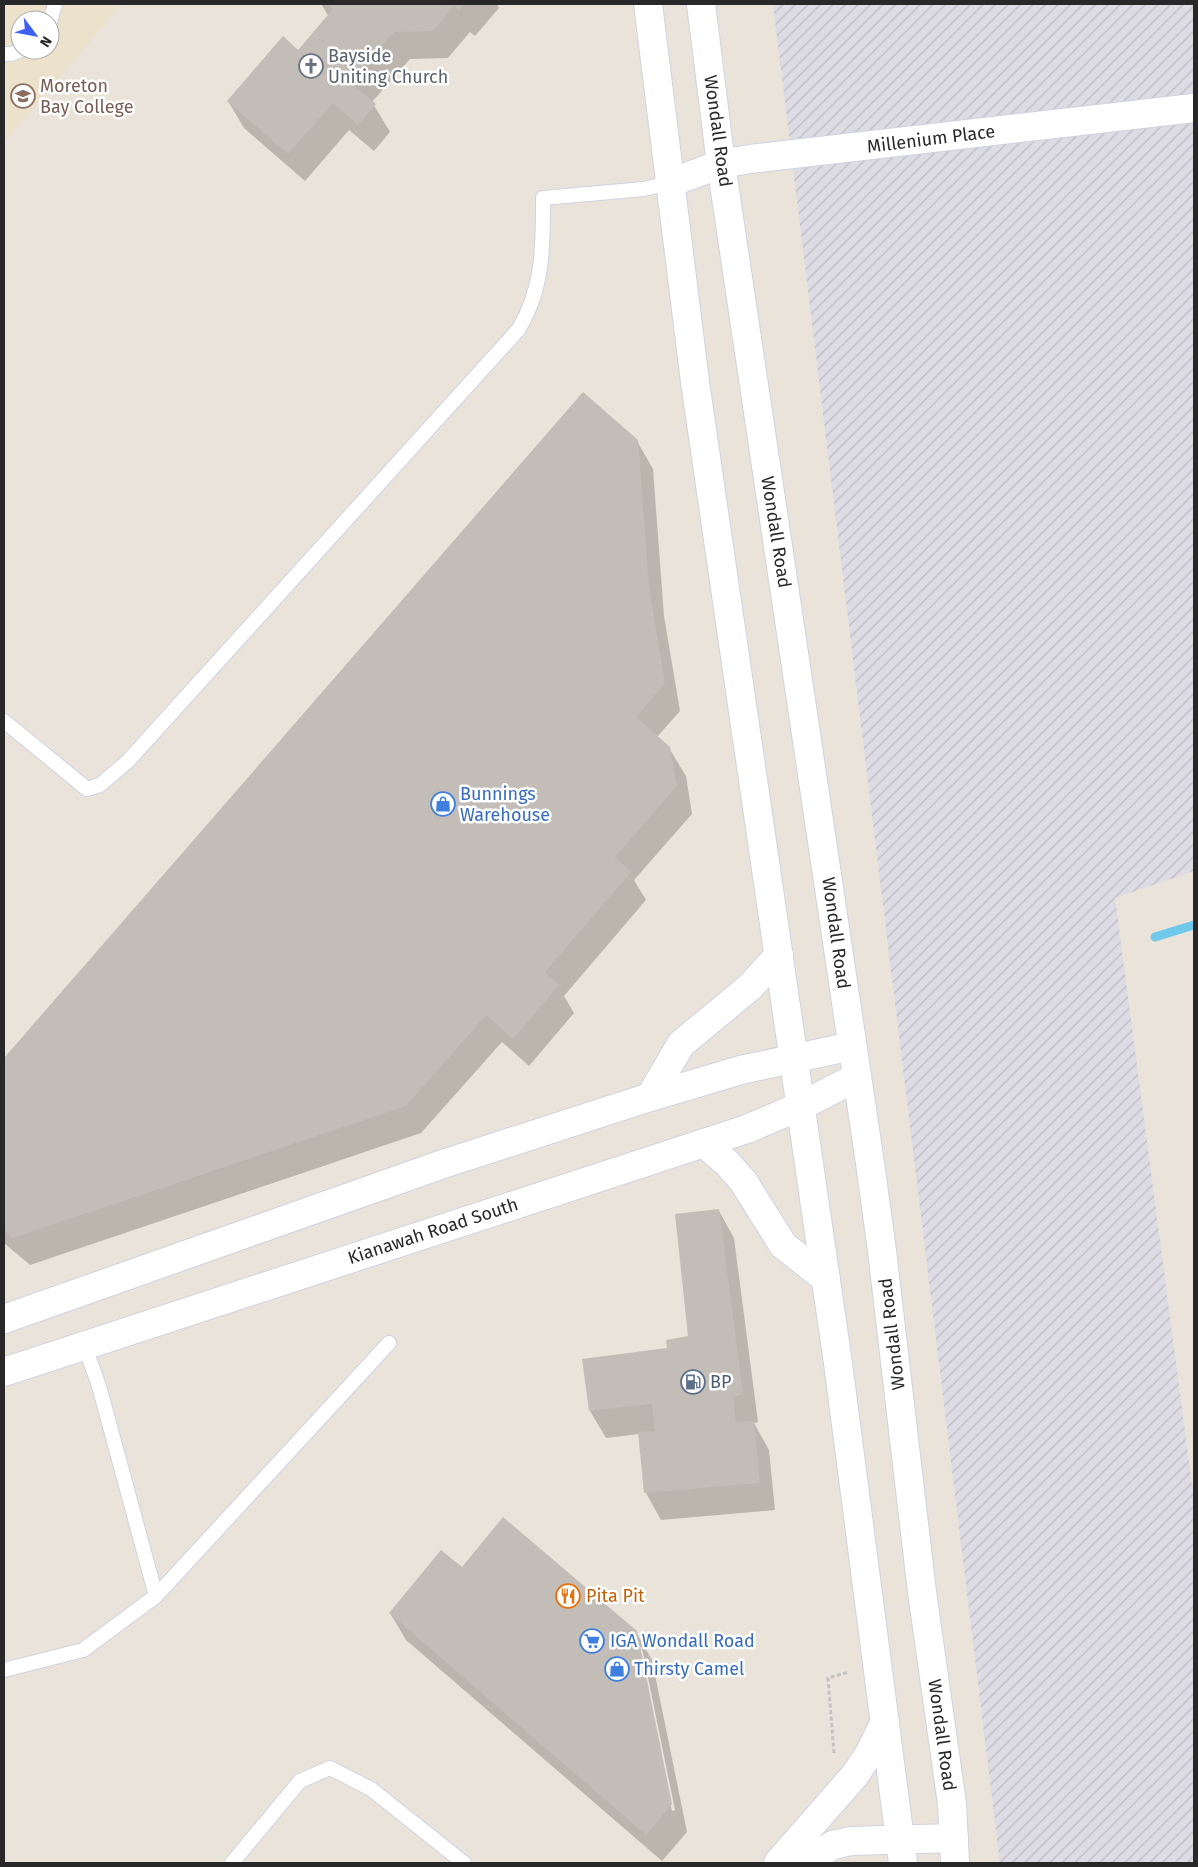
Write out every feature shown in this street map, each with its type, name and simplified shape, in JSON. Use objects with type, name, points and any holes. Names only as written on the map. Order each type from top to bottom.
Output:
[{"type":"main road","points":[[648,4],[695,382],[793,1058],[802,1106],[902,1851]]},
{"type":"main road","name":"Wondall Road","points":[[701,4],[721,164],[882,1250],[922,1592],[952,1804],[955,1851]]},
{"type":"main road","name":"Millenium Place","points":[[670,183],[721,164],[750,159],[1194,108]]},
{"type":"main road","points":[[650,1097],[681,1044],[750,987],[779,955]]},
{"type":"main road","points":[[4,1319],[443,1164],[650,1097],[741,1070],[852,1046]]},
{"type":"main road","name":"Kianawah Road South","points":[[4,1372],[747,1129],[802,1106],[857,1077]]},
{"type":"main road","points":[[704,1143],[727,1163],[743,1181],[783,1245],[826,1278]]},
{"type":"main road","points":[[778,1863],[855,1775],[869,1754],[885,1722]]},
{"type":"main road","points":[[805,1863],[833,1845],[865,1840],[902,1851],[955,1851]]},
{"type":"lane","points":[[4,721],[87,789],[100,785],[128,761],[518,330],[534,298],[538,280],[542,256],[544,198],[644,189],[670,183]]},
{"type":"lane","points":[[4,1670],[83,1650],[156,1596],[389,1343]]},
{"type":"lane","points":[[85,1347],[98,1386],[156,1596]]},
{"type":"lane","points":[[232,1863],[300,1781],[330,1768],[371,1789],[464,1863]]},
{"type":"path","points":[[828,1678],[833,1760]]},
{"type":"shaded area","name":"Moreton Bay College","points":[[4,4],[122,4],[4,142]]},
{"type":"shaded area","points":[[773,4],[1194,4],[1194,871],[1115,898],[1192,1485],[1194,1485],[1194,1860],[1192,1863],[1000,1863]]},
{"type":"building","name":"Bayside Uniting Church","points":[[327,4],[464,4],[459,10],[454,6],[433,31],[394,32],[350,82],[376,104],[358,125],[333,103],[288,154],[227,101],[283,36],[298,50],[333,9]]},
{"type":"building","name":"Bunnings Warehouse","points":[[583,392],[638,440],[649,587],[665,683],[636,717],[670,747],[677,786],[615,857],[631,872],[545,972],[559,985],[513,1039],[486,1015],[406,1106],[13,1238],[4,1230],[4,1058]]},
{"type":"building","points":[[719,1209],[743,1394],[733,1397],[736,1422],[754,1421],[760,1483],[644,1493],[638,1432],[655,1431],[652,1404],[589,1411],[582,1359],[667,1348],[666,1340],[688,1336],[675,1214]]},
{"type":"building","points":[[503,1517],[637,1631],[672,1804],[646,1835],[389,1613],[441,1550],[462,1567]]},
{"type":"waterway","points":[[1155,937],[1194,925]]},
{"type":"place","name":"Bayside Uniting Church","points":[[311,66]]},
{"type":"place","name":"Moreton Bay College","points":[[23,96]]},
{"type":"place","name":"Bunnings Warehouse","points":[[443,804]]},
{"type":"place","name":"BP","points":[[693,1382]]},
{"type":"place","name":"Pita Pit","points":[[568,1596]]},
{"type":"place","name":"IGA Wondall Road","points":[[592,1641]]},
{"type":"place","name":"Thirsty Camel","points":[[617,1669]]}]
